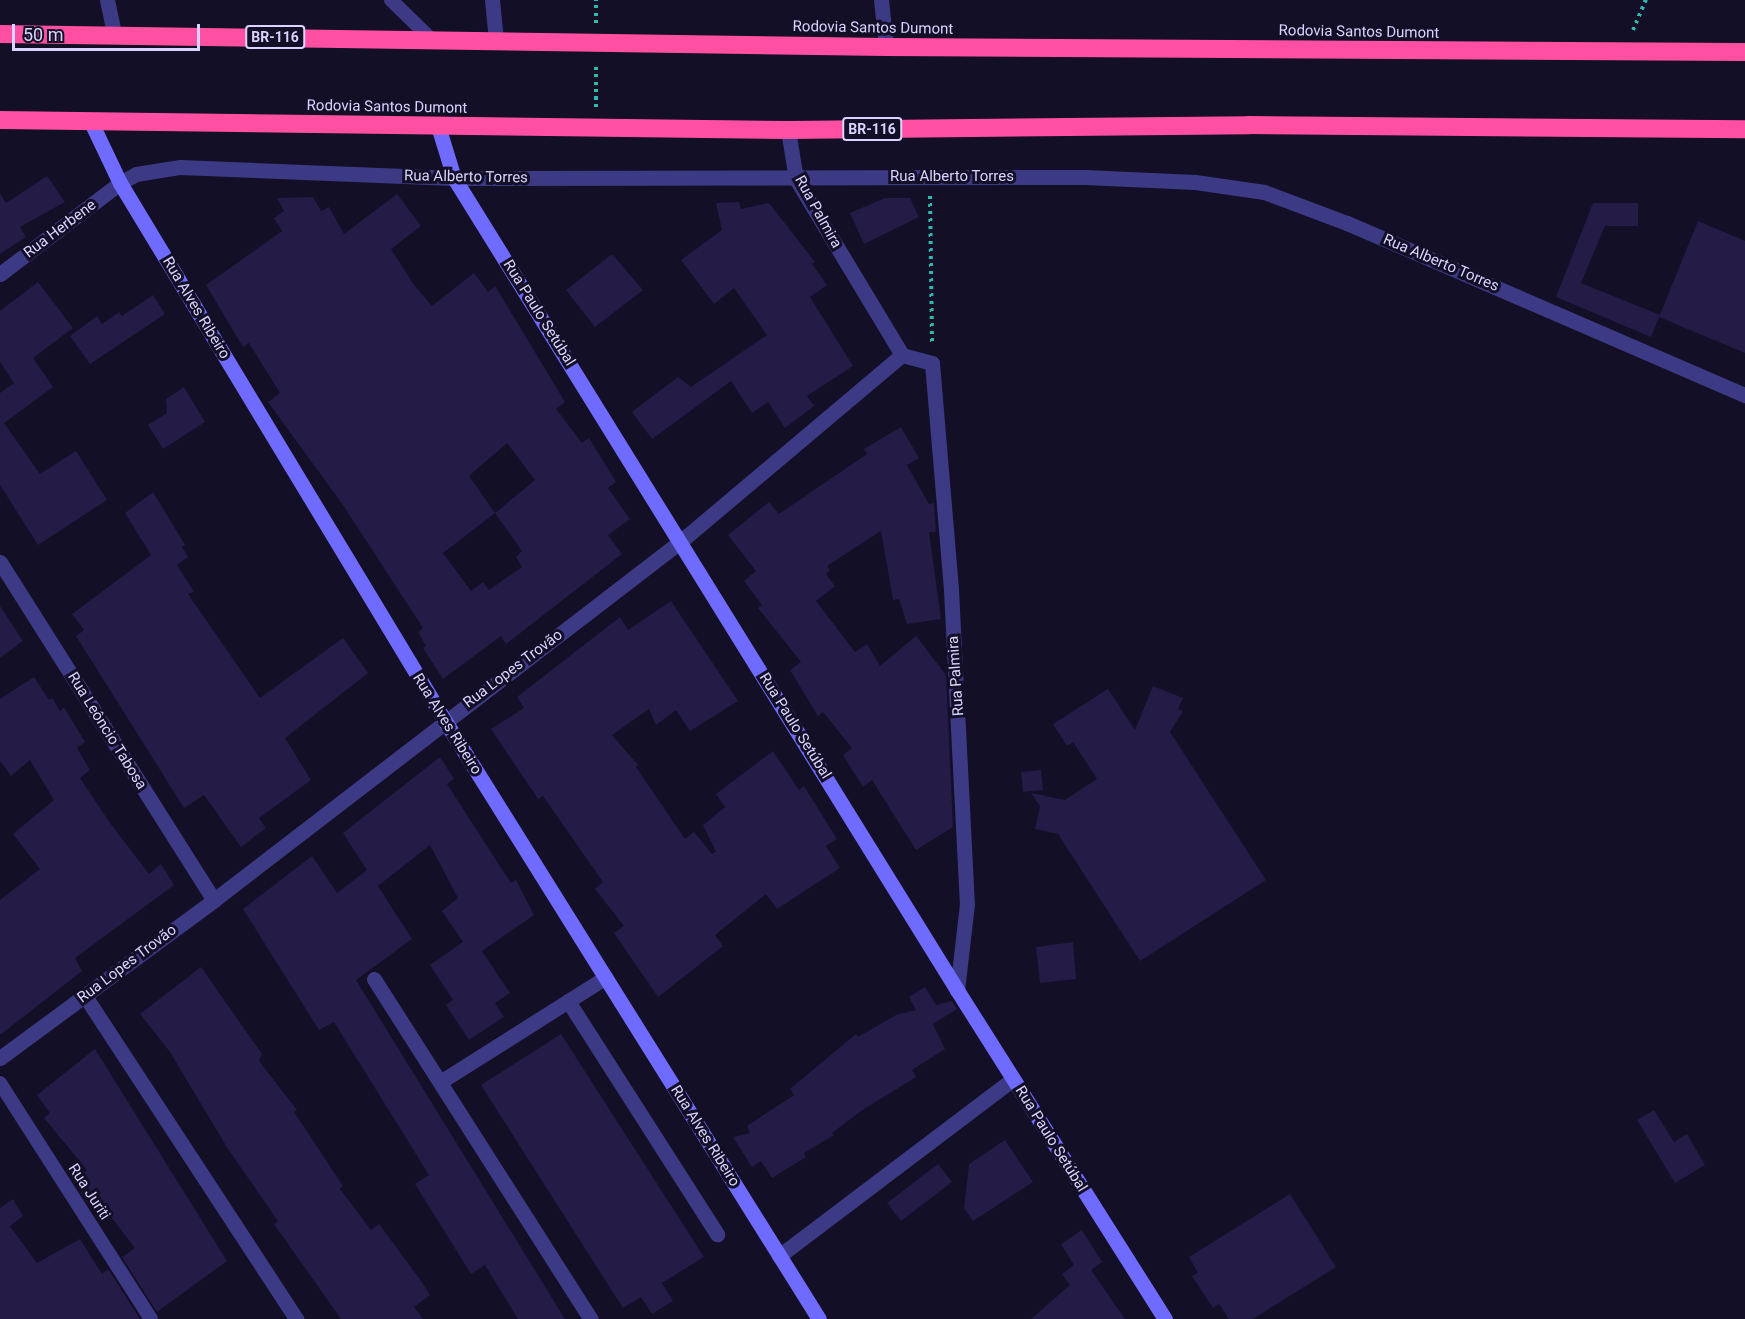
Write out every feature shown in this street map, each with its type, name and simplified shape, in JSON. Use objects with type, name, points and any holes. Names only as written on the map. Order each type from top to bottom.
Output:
[{"type":"highway","name":"Rodovia Santos Dumont","points":[[0,33],[886,47],[1745,52]]},
{"type":"highway","name":"Rodovia Santos Dumont","points":[[0,120],[789,130],[1249,125],[1745,129]]},
{"type":"street","points":[[107,0],[114,34]]},
{"type":"street","points":[[492,0],[496,40]]},
{"type":"street","points":[[880,0],[886,47]]},
{"type":"street","name":"Rua Alves Ribeiro","points":[[90,120],[120,183],[445,721],[819,1319]]},
{"type":"street","name":"Rua Paulo Setúbal","points":[[438,126],[454,178],[681,541],[957,990],[1166,1319]]},
{"type":"street","name":"Rua Palmira","points":[[789,130],[796,179],[902,355]]},
{"type":"street","name":"Rua Alberto Torres","points":[[120,183],[136,174],[180,167],[454,178],[1096,177],[1195,183],[1264,192],[1347,223],[1745,395]]},
{"type":"street","name":"Rua Herbene","points":[[0,274],[120,183]]},
{"type":"street","points":[[902,355],[932,363]]},
{"type":"street","name":"Rua Lopes Trovão","points":[[0,1058],[214,900],[681,541],[902,355]]},
{"type":"street","name":"Rua Palmira","points":[[932,363],[951,590],[968,904],[957,990]]},
{"type":"street","name":"Rua Leôncio Tabosa","points":[[0,562],[214,900]]},
{"type":"street","points":[[440,1082],[606,977]]},
{"type":"street","points":[[374,979],[591,1319]]},
{"type":"street","points":[[85,996],[296,1319]]},
{"type":"street","points":[[568,1001],[717,1234]]},
{"type":"street","points":[[779,1256],[1013,1079]]},
{"type":"lane","points":[[391,0],[431,39]]},
{"type":"lane","name":"Rua Juriti","points":[[0,1083],[151,1319]]},
{"type":"path","points":[[1623,53],[1646,0]]},
{"type":"path","points":[[930,176],[932,363]]},
{"type":"building","points":[[47,176],[65,202],[20,227],[26,237],[0,254],[0,193],[6,203]]},
{"type":"building","points":[[397,194],[421,226],[391,249],[414,285],[432,306],[474,273],[488,292],[495,286],[565,402],[556,409],[582,443],[589,438],[616,482],[608,488],[630,519],[608,535],[622,554],[506,644],[501,636],[443,679],[423,648],[426,646],[418,632],[423,628],[343,505],[268,402],[280,393],[249,343],[243,347],[206,285],[282,231],[274,218],[284,211],[277,198],[313,197],[321,211],[329,207],[344,234]],"holes":[[[507,443],[535,480],[495,513],[469,476]],[[495,513],[522,551],[516,557],[522,567],[489,590],[483,582],[471,591],[443,553]]]},
{"type":"building","points":[[885,198],[910,198],[919,217],[864,244],[850,213]]},
{"type":"building","points":[[739,202],[741,209],[769,203],[815,262],[812,264],[827,285],[810,297],[853,366],[807,396],[814,406],[785,428],[768,402],[752,413],[731,381],[652,439],[632,412],[678,377],[691,387],[767,335],[734,288],[714,304],[681,260],[722,230],[716,203]]},
{"type":"building","points":[[1593,203],[1638,203],[1638,226],[1605,226],[1581,283],[1660,315],[1651,337],[1556,297]]},
{"type":"building","points":[[1698,221],[1745,241],[1745,353],[1659,317]]},
{"type":"building","points":[[612,254],[643,290],[595,327],[566,290]]},
{"type":"building","points":[[38,282],[73,328],[33,358],[53,387],[4,423],[40,474],[76,451],[107,500],[38,545],[0,485],[0,393],[14,383],[0,362],[0,311]]},
{"type":"building","points":[[153,295],[165,314],[90,364],[70,336],[97,316],[102,324],[119,312],[122,316]]},
{"type":"building","points":[[184,387],[205,422],[163,449],[148,425],[167,413],[166,399]]},
{"type":"building","points":[[901,427],[919,458],[907,465],[929,504],[934,503],[936,532],[929,532],[941,619],[907,624],[899,599],[893,600],[881,531],[827,566],[830,570],[826,574],[835,586],[816,601],[855,652],[867,644],[880,666],[916,636],[946,675],[953,827],[916,850],[872,780],[863,787],[843,755],[852,748],[823,712],[818,716],[790,670],[801,662],[758,608],[762,605],[744,581],[756,571],[728,535],[769,502],[779,514],[867,454],[864,449]]},
{"type":"building","points":[[153,492],[185,545],[182,547],[188,557],[177,565],[194,592],[188,594],[260,698],[343,638],[368,673],[285,738],[311,780],[259,818],[266,828],[241,847],[204,795],[184,808],[76,636],[84,630],[72,614],[151,555],[125,513]]},
{"type":"building","points":[[671,601],[738,701],[690,731],[676,710],[656,725],[649,709],[612,735],[638,765],[636,767],[685,839],[694,832],[712,854],[716,852],[703,825],[725,807],[716,794],[773,751],[799,790],[804,786],[837,839],[826,846],[840,868],[777,909],[766,894],[715,935],[723,946],[658,997],[614,933],[624,926],[595,889],[603,882],[543,796],[538,799],[491,729],[524,708],[517,697],[620,617],[628,630]]},
{"type":"building","points":[[0,606],[23,641],[0,658]]},
{"type":"building","points":[[34,677],[49,700],[52,698],[60,711],[64,707],[85,742],[77,748],[90,770],[80,778],[110,823],[149,874],[161,864],[174,885],[75,958],[82,971],[0,1035],[0,900],[40,869],[13,834],[54,800],[30,760],[11,776],[0,761],[0,699]]},
{"type":"building","points":[[1153,686],[1183,698],[1178,709],[1183,711],[1170,732],[1266,880],[1140,961],[1058,834],[1035,829],[1040,806],[1031,793],[1065,800],[1097,779],[1073,742],[1067,746],[1053,724],[1108,689],[1135,730]]},
{"type":"building","points":[[440,757],[454,779],[447,784],[511,883],[516,880],[534,915],[482,951],[510,993],[495,1003],[504,1017],[469,1040],[446,1005],[453,1000],[430,965],[463,942],[442,911],[458,898],[430,845],[378,886],[412,939],[356,980],[565,1319],[518,1319],[485,1265],[471,1274],[415,1184],[429,1175],[334,1022],[319,1030],[243,909],[312,856],[337,893],[367,870],[343,833]]},
{"type":"building","points":[[1041,770],[1043,790],[1023,792],[1021,772]]},
{"type":"building","points":[[1073,942],[1076,979],[1040,983],[1036,947]]},
{"type":"building","points":[[201,967],[262,1054],[259,1061],[297,1110],[294,1112],[343,1186],[340,1189],[371,1230],[379,1224],[430,1295],[414,1307],[423,1319],[341,1319],[274,1224],[278,1221],[228,1149],[170,1052],[140,1014]]},
{"type":"building","points":[[925,987],[936,1005],[952,1001],[957,1009],[933,1024],[945,1049],[912,1070],[916,1077],[861,1111],[832,1133],[834,1135],[804,1153],[806,1157],[772,1178],[761,1161],[752,1167],[733,1137],[750,1133],[747,1126],[794,1095],[790,1089],[856,1034],[858,1037],[896,1015],[916,1010],[909,997]]},
{"type":"building","points":[[561,1034],[704,1257],[662,1283],[673,1301],[652,1314],[641,1297],[623,1308],[481,1085]]},
{"type":"building","points":[[95,1049],[227,1261],[157,1312],[122,1257],[135,1248],[105,1209],[96,1216],[73,1181],[87,1170],[44,1118],[50,1113],[37,1095]]},
{"type":"building","points":[[1654,1110],[1674,1142],[1687,1134],[1705,1165],[1675,1183],[1637,1120]]},
{"type":"building","points":[[1005,1140],[1033,1182],[973,1221],[964,1208],[969,1164]]},
{"type":"building","points":[[938,1164],[952,1182],[901,1221],[887,1203]]},
{"type":"building","points":[[1290,1194],[1336,1267],[1253,1319],[1229,1319],[1219,1304],[1213,1308],[1192,1276],[1198,1273],[1189,1257]]},
{"type":"building","points":[[13,1199],[23,1216],[10,1226],[37,1263],[80,1239],[102,1274],[108,1269],[140,1319],[0,1319],[0,1208]]},
{"type":"building","points":[[1082,1230],[1102,1262],[1091,1270],[1125,1319],[1031,1319],[1070,1285],[1062,1274],[1074,1265],[1061,1244]]}]
